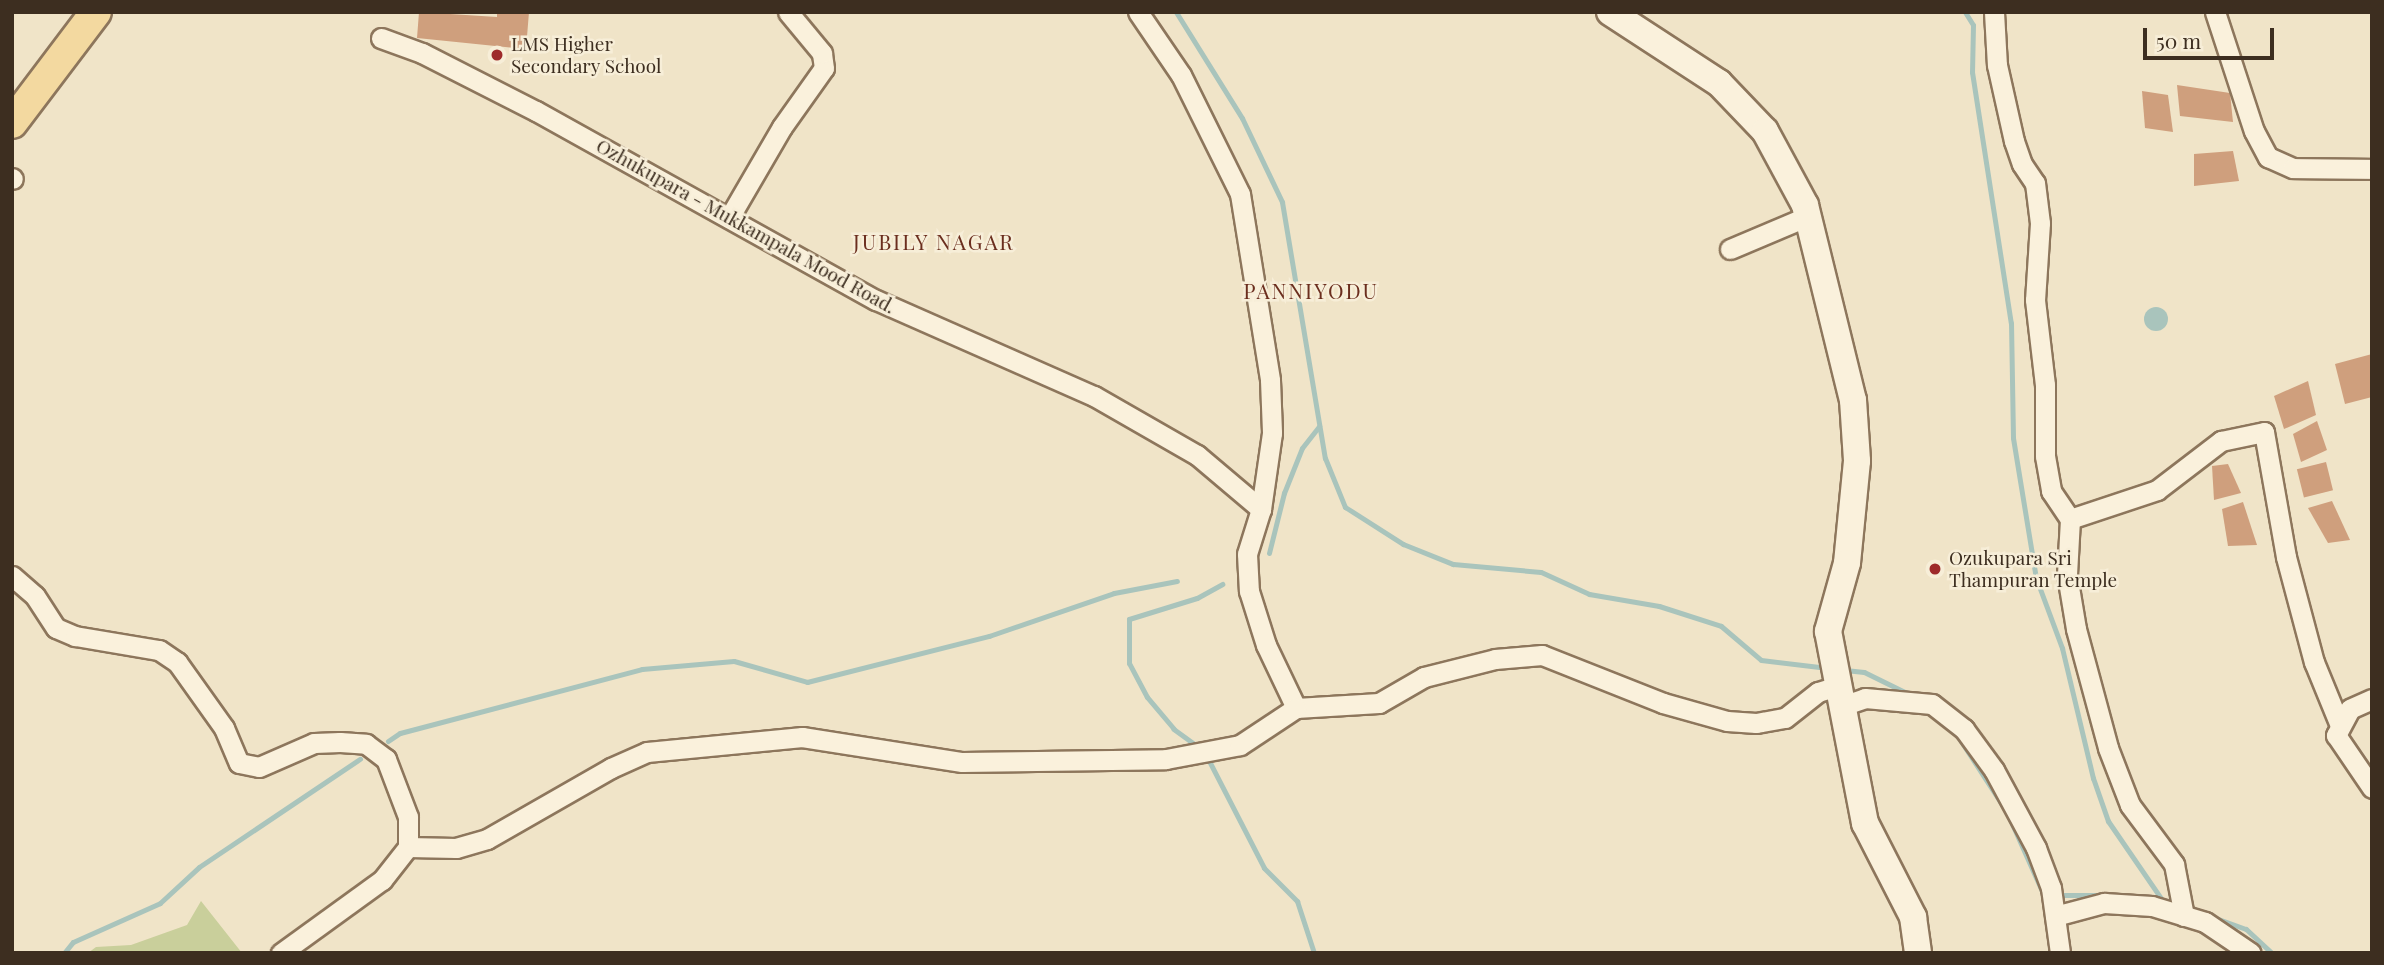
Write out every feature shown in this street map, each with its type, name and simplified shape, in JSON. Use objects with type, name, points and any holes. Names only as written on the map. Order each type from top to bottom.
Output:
[{"type":"main road","points":[[12,123],[96,12]]},
{"type":"main road","points":[[1610,12],[1719,83],[1765,131],[1808,216],[1853,400],[1857,461],[1847,563],[1828,631],[1865,823],[1913,917],[1918,953]]},
{"type":"street","points":[[729,218],[782,127],[824,68],[822,54],[788,12]]},
{"type":"street","points":[[1138,12],[1181,75],[1240,194],[1270,380],[1272,433],[1261,509],[1247,554],[1249,591],[1266,645],[1296,708]]},
{"type":"street","points":[[1994,12],[1997,65],[2014,141],[2022,164],[2035,183],[2040,223],[2035,300],[2045,385],[2046,475],[2051,491],[2070,519],[2067,575],[2108,748],[2130,805],[2174,864],[2185,916]]},
{"type":"street","points":[[2215,12],[2254,131],[2267,157],[2293,168],[2372,169]]},
{"type":"street","name":"Ozhukupara - Mukkampala Mood Road.","points":[[381,38],[422,53],[536,111],[876,300],[1094,396],[1198,455],[1261,509]]},
{"type":"street","points":[[1730,249],[1808,216]]},
{"type":"street","points":[[2070,519],[2157,490],[2221,441],[2264,432],[2286,557],[2314,662],[2339,723]]},
{"type":"street","points":[[12,576],[35,596],[56,628],[75,635],[159,650],[177,662],[224,728],[239,763],[259,767],[314,743],[366,744],[386,759],[408,817],[408,847],[382,880],[281,953]]},
{"type":"street","points":[[408,847],[456,848],[487,839],[611,768],[647,752],[802,737],[962,762],[1166,758],[1240,745],[1296,708],[1379,703],[1424,677],[1494,659],[1542,655],[1664,703],[1727,721],[1756,723],[1785,718],[1818,692],[1839,690],[1865,698],[1932,704],[1964,729],[1994,770],[2036,848],[2055,916],[2060,953]]},
{"type":"street","points":[[2372,699],[2350,709],[2339,723],[2336,735],[2372,788]]},
{"type":"street","points":[[2055,916],[2104,903],[2152,906],[2205,922],[2251,953]]},
{"type":"green space","points":[[201,901],[242,953],[88,953],[96,947],[131,945],[187,925]]},
{"type":"water","points":[[2156,307],[2164,311],[2168,319],[2164,327],[2156,331],[2148,327],[2144,319],[2148,311]]},
{"type":"building","name":"LMS Higher Secondary School","points":[[419,12],[497,17],[497,12],[529,12],[526,49],[417,38]]},
{"type":"building","points":[[2177,85],[2230,93],[2233,122],[2180,116]]},
{"type":"building","points":[[2142,91],[2168,95],[2173,132],[2145,128]]},
{"type":"building","points":[[2233,151],[2239,181],[2194,186],[2194,154]]},
{"type":"building","points":[[2372,354],[2372,397],[2345,404],[2335,364]]},
{"type":"building","points":[[2308,381],[2316,415],[2284,429],[2274,396]]},
{"type":"building","points":[[2317,421],[2327,450],[2301,462],[2293,434]]},
{"type":"building","points":[[2326,462],[2333,490],[2304,497],[2297,469]]},
{"type":"building","points":[[2228,464],[2241,493],[2214,500],[2212,466]]},
{"type":"building","points":[[2332,501],[2350,540],[2328,543],[2308,508]]},
{"type":"building","points":[[2243,502],[2257,545],[2228,546],[2222,509]]},
{"type":"waterway","points":[[1176,12],[1242,118],[1282,202],[1325,458],[1345,507],[1403,544],[1453,564],[1541,572],[1589,594],[1659,606],[1721,626],[1761,660],[1828,668]]},
{"type":"waterway","points":[[1965,12],[1973,25],[1972,72],[2011,323],[2013,438],[2036,578],[2062,648],[2093,778],[2108,821],[2162,900]]},
{"type":"waterway","points":[[1269,553],[1284,493],[1302,448],[1319,426]]},
{"type":"waterway","points":[[388,741],[400,733],[642,669],[734,661],[807,682],[989,636],[1114,593],[1177,581]]},
{"type":"waterway","points":[[1197,746],[1174,729],[1147,697],[1129,663],[1129,619],[1197,598],[1222,584]]},
{"type":"waterway","points":[[1845,670],[1864,672],[1913,696]]},
{"type":"waterway","points":[[1955,732],[2003,806]]},
{"type":"waterway","points":[[1206,755],[1264,868],[1297,901],[1314,953]]},
{"type":"waterway","points":[[64,953],[73,942],[160,903],[199,867],[360,759]]},
{"type":"waterway","points":[[2009,817],[2042,891]]},
{"type":"waterway","points":[[2055,895],[2105,895]]},
{"type":"waterway","points":[[2210,916],[2246,929],[2272,953]]},
{"type":"place","name":"LMS Higher Secondary School","points":[[497,55]]},
{"type":"place","name":"Ozukupara Sri Thampuran Temple","points":[[1935,569]]},
{"type":"district","name":"JUBILY NAGAR","points":[[934,241]]},
{"type":"district","name":"PANNIYODU","points":[[1311,290]]}]
